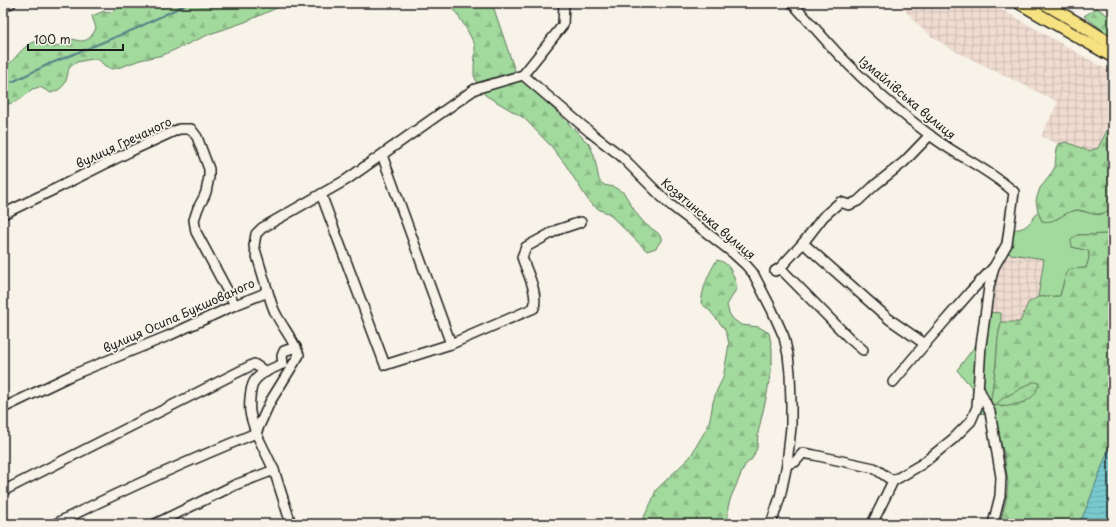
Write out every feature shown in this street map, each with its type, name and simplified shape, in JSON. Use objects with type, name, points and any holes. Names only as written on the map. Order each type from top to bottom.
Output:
[{"type":"main road","points":[[1019,3],[1113,57]]},
{"type":"main road","points":[[1043,3],[1113,45]]},
{"type":"street","points":[[3,7],[10,3]]},
{"type":"street","points":[[523,75],[564,25],[564,3]]},
{"type":"street","name":"Ізмайлівська вулиця","points":[[792,3],[842,58],[874,89],[930,135],[951,150],[985,170],[1014,192],[1007,244],[994,267]]},
{"type":"street","name":"вулиця Осипа Букшованого","points":[[3,408],[72,375],[168,336],[263,294],[267,289],[254,246],[256,234],[262,228],[346,180],[475,89],[523,75]]},
{"type":"street","name":"Козятинська вулиця","points":[[523,75],[591,133],[621,156],[668,203],[733,253],[753,273],[784,337],[788,355],[791,427],[780,497],[771,524]]},
{"type":"street","name":"вулиця Гречаного","points":[[3,214],[179,129],[191,129],[197,137],[209,169],[206,192],[194,220],[196,232],[236,305]]},
{"type":"street","points":[[864,350],[849,338],[778,269],[803,243],[823,217],[840,202],[849,204],[858,201],[875,185],[904,162],[930,135]]},
{"type":"street","points":[[382,155],[450,344]]},
{"type":"street","points":[[321,194],[385,364],[393,363],[450,344],[534,308],[536,302],[533,288],[522,257],[526,247],[558,230],[581,222]]},
{"type":"street","points":[[803,243],[889,319],[925,344]]},
{"type":"street","points":[[893,382],[971,291],[994,267]]},
{"type":"street","points":[[872,524],[893,481],[922,464],[953,439],[971,421],[977,407],[981,345],[988,286],[994,267]]},
{"type":"street","points":[[55,524],[184,463],[256,433],[270,402],[299,355],[296,347],[276,314],[267,289]]},
{"type":"street","points":[[291,524],[274,470],[256,433],[250,413],[249,402],[255,380],[266,372],[283,364],[282,356],[284,351],[296,347]]},
{"type":"street","points":[[3,491],[254,364],[266,372]]},
{"type":"street","points":[[979,388],[990,412],[1001,477],[1000,496],[992,524]]},
{"type":"street","points":[[786,464],[795,462],[803,454],[814,455],[874,468],[893,481]]},
{"type":"street","points":[[156,524],[235,485],[274,470]]},
{"type":"shaded area","points":[[899,3],[990,3],[1113,73],[1113,118],[1098,148],[1089,151],[1066,142],[1058,144],[1041,136],[1058,102],[953,50],[920,27]]},
{"type":"shaded area","points":[[1005,253],[1044,259],[1038,297],[1028,303],[1020,322],[1001,322],[1001,313],[988,312],[991,282]]},
{"type":"green space","points":[[123,3],[288,3],[245,22],[210,34],[163,55],[140,60],[121,67],[112,69],[105,66],[99,60],[92,59],[77,62],[69,68],[64,84],[60,89],[51,93],[40,87],[32,89],[25,96],[15,102],[8,104],[3,102],[3,69],[9,65],[22,50],[39,41],[47,41],[53,48],[73,39],[81,41],[87,40],[96,28],[92,16],[104,11],[106,13],[114,11]]},
{"type":"green space","points":[[450,3],[492,3],[516,74],[589,144],[594,155],[599,180],[604,185],[614,187],[624,193],[636,213],[645,224],[658,233],[662,239],[656,248],[647,251],[608,213],[600,210],[590,203],[565,164],[551,146],[524,118],[485,95],[477,83],[474,75],[475,45]]},
{"type":"green space","points":[[1097,8],[1113,19],[1113,38],[1084,16]]},
{"type":"green space","points":[[1113,118],[1113,209],[1095,214],[1077,210],[1055,220],[1047,222],[1042,221],[1038,212],[1036,200],[1040,188],[1055,167],[1058,144],[1066,142],[1089,151],[1098,148]]},
{"type":"green space","points":[[1113,209],[1113,234],[1077,235],[1072,247],[1089,251],[1089,258],[1086,268],[1071,269],[1066,273],[1060,296],[1038,297],[1044,259],[1005,253],[991,282],[988,312],[1001,313],[990,406],[993,416],[973,411],[975,391],[957,370],[978,342],[986,273],[1001,248],[1004,226],[1020,229],[1028,225],[1038,212],[1042,221],[1057,219],[1066,213],[1077,210],[1099,215]]},
{"type":"green space","points":[[1113,234],[1113,437],[1087,507],[1079,524],[1000,524],[1006,501],[1008,483],[1004,454],[990,406],[1001,322],[1020,322],[1028,303],[1038,297],[1060,296],[1066,273],[1071,269],[1086,268],[1089,258],[1089,251],[1072,247],[1071,240],[1077,235]],"holes":[[[1033,382],[1025,402],[1001,407],[1002,399]]]},
{"type":"green space","points":[[717,260],[721,261],[731,270],[736,283],[737,288],[727,305],[729,313],[733,319],[741,325],[759,327],[769,333],[772,348],[772,363],[758,433],[757,448],[752,459],[745,465],[731,497],[728,507],[728,524],[638,524],[644,517],[656,490],[690,457],[708,426],[713,402],[723,378],[729,344],[727,335],[724,328],[710,311],[701,303],[706,281]]},
{"type":"green space","points":[[1033,382],[1037,382],[1039,386],[1034,395],[1028,400],[1009,406],[997,405],[1002,399]]},
{"type":"water","points":[[1113,437],[1113,524],[1079,524],[1087,507]]},
{"type":"waterway","points":[[12,82],[47,65],[135,29],[189,3]]}]
